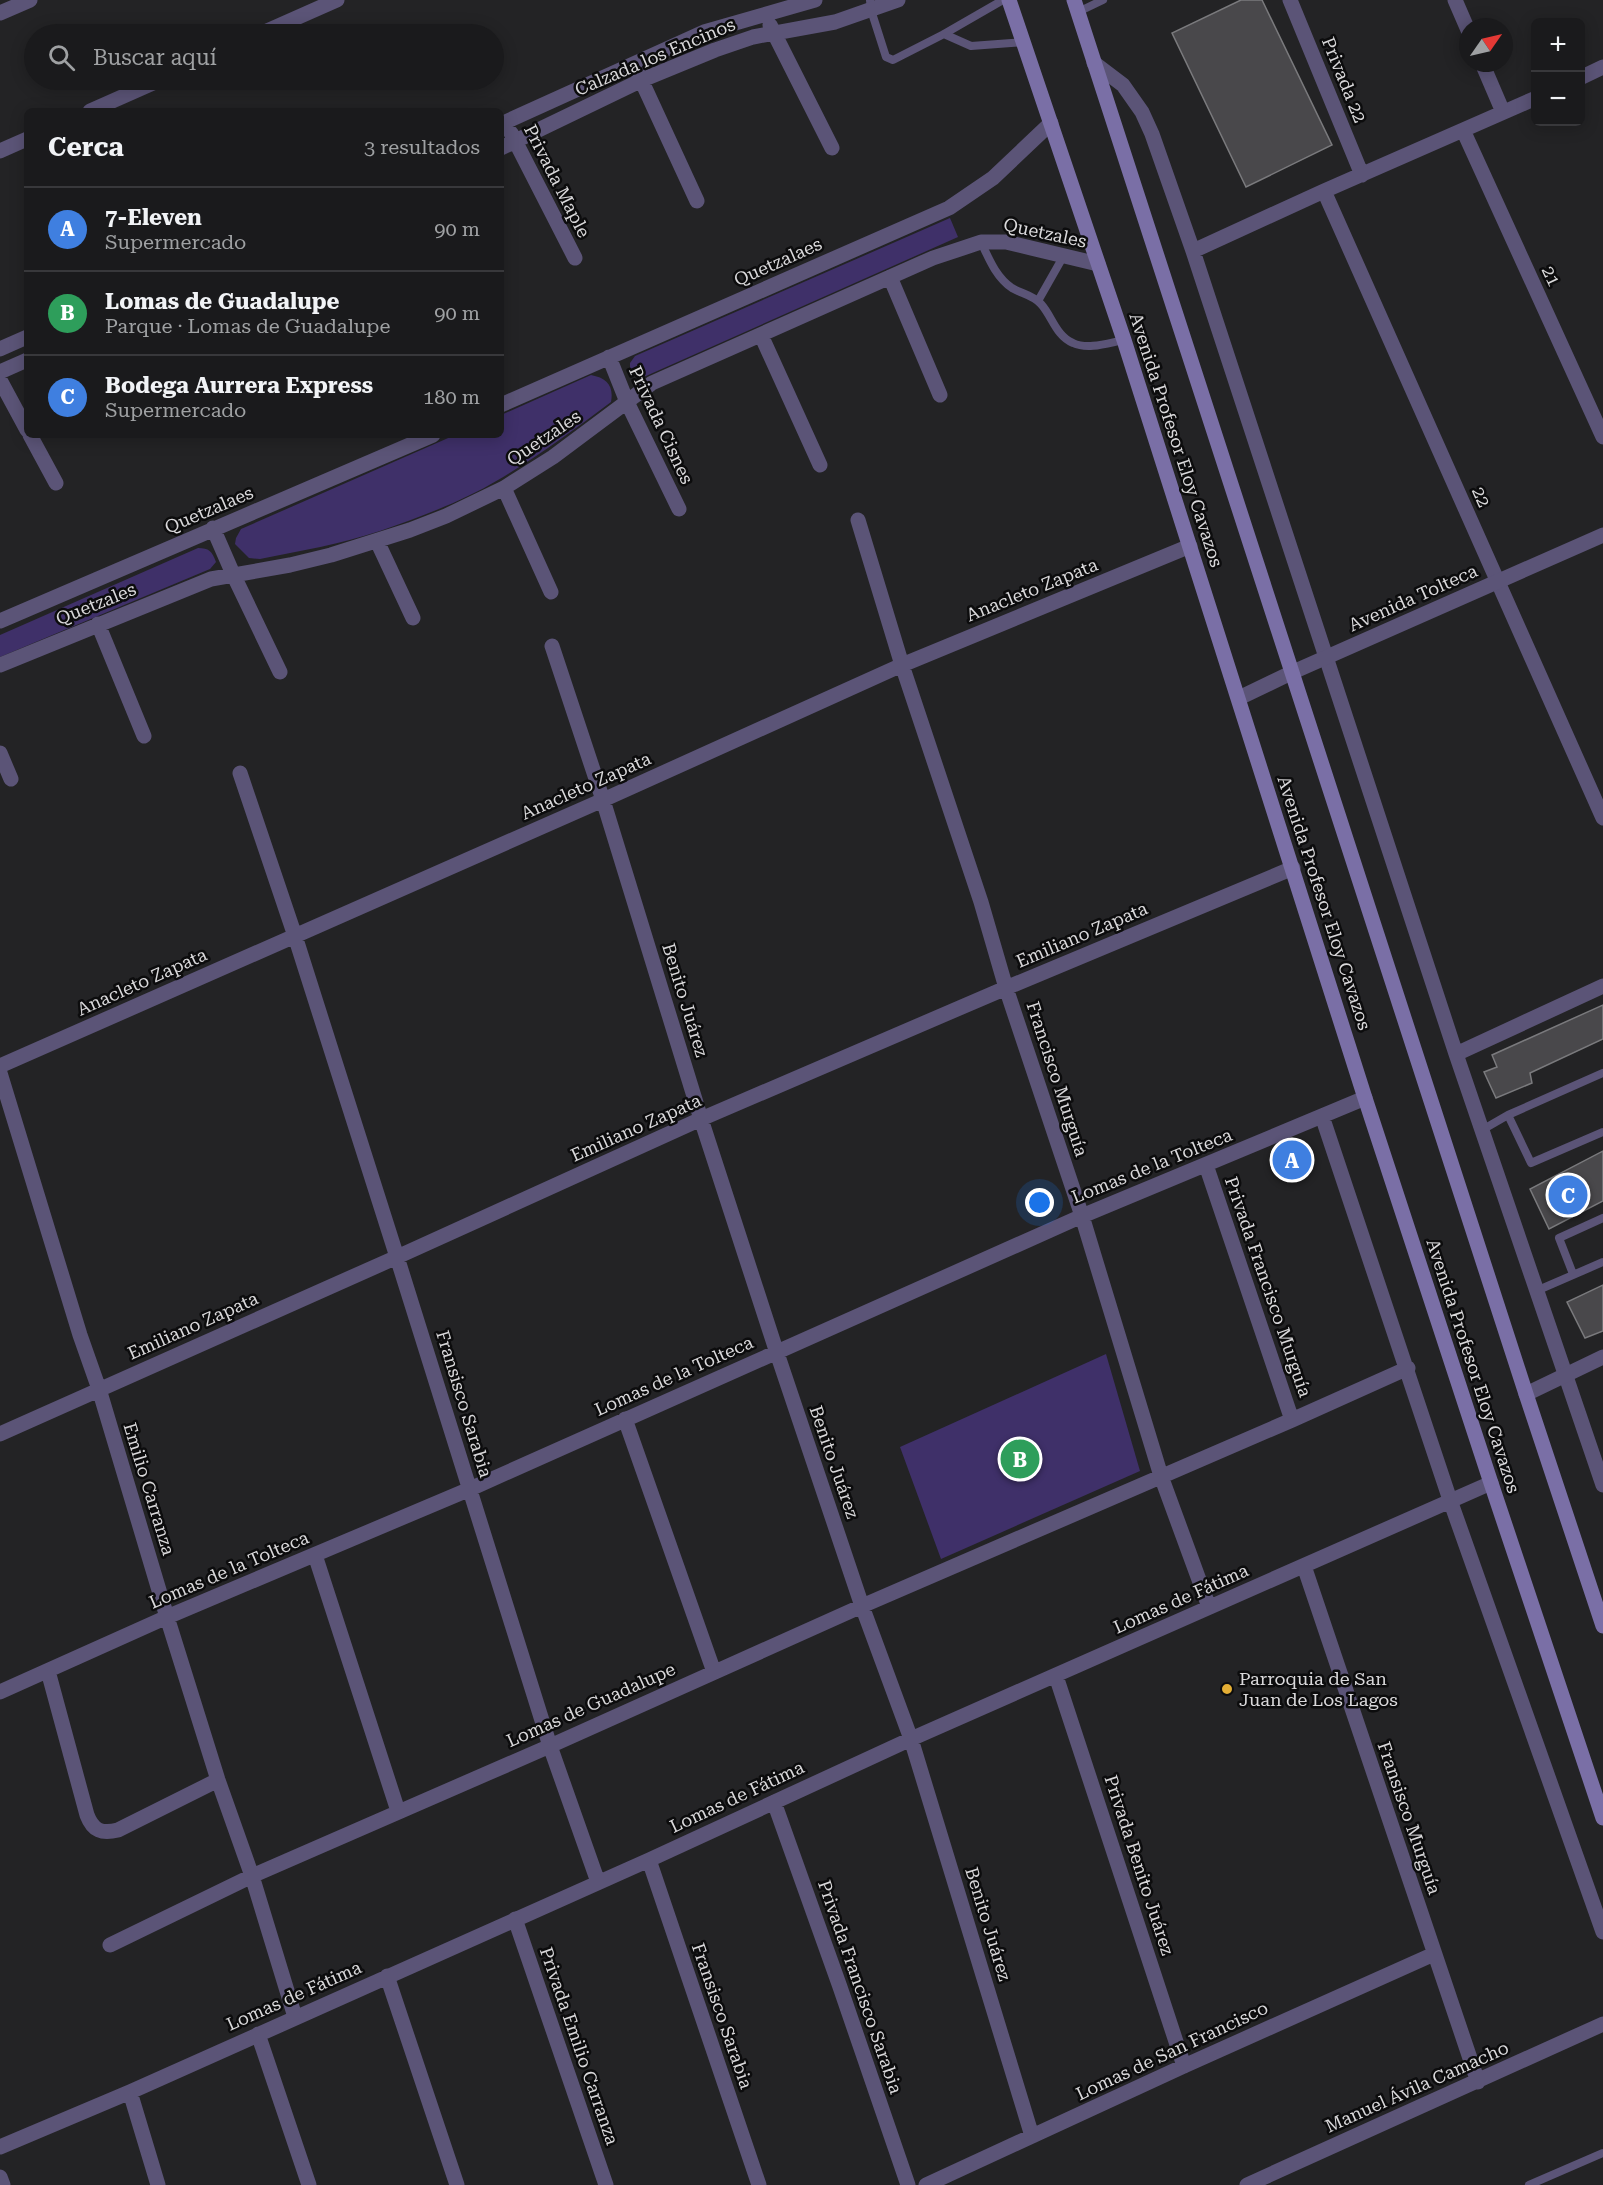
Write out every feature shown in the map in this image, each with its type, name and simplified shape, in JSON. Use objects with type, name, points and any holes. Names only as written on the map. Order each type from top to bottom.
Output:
[{"type":"main road","name":"Avenida Profesor Eloy Cavazos","points":[[1010,0],[1124,340],[1365,1098],[1603,1818]]},
{"type":"main road","points":[[1076,6],[1603,1626]]},
{"type":"street","points":[[0,13],[30,0]]},
{"type":"street","points":[[283,24],[337,0]]},
{"type":"street","name":"Calzada los Encinos","points":[[504,123],[704,32],[815,0]]},
{"type":"street","name":"Calzada los Encinos","points":[[504,146],[642,80],[735,43],[835,22],[870,5],[898,0]]},
{"type":"street","name":"Privada 22","points":[[1290,0],[1362,175]]},
{"type":"street","points":[[1455,0],[1463,18]]},
{"type":"street","points":[[766,14],[832,148]]},
{"type":"street","points":[[1094,63],[1123,85],[1142,112],[1152,134],[1193,251],[1456,1054],[1603,1485]]},
{"type":"street","points":[[634,65],[697,201]]},
{"type":"street","points":[[1585,76],[1602,70]]},
{"type":"street","points":[[1486,72],[1503,112]]},
{"type":"street","points":[[97,108],[137,90]]},
{"type":"street","points":[[1193,251],[1531,100]]},
{"type":"street","name":"Quetzalaes","points":[[504,404],[949,208],[993,178],[1051,123]]},
{"type":"street","name":"Privada Maple","points":[[504,124],[515,141],[575,258]]},
{"type":"street","name":"21","points":[[1463,130],[1603,437]]},
{"type":"street","points":[[0,151],[24,140]]},
{"type":"street","name":"22","points":[[1324,191],[1603,818]]},
{"type":"street","name":"Quetzales","points":[[0,665],[200,583],[233,574],[290,565],[377,541],[446,516],[504,488],[553,457],[652,383],[933,258],[981,242],[1006,242],[1098,264]]},
{"type":"street","points":[[890,277],[940,395]]},
{"type":"street","points":[[761,335],[820,465]]},
{"type":"street","points":[[0,349],[24,338]]},
{"type":"street","name":"Privada Cisnes","points":[[609,357],[627,402],[678,509]]},
{"type":"street","points":[[0,372],[24,361]]},
{"type":"street","points":[[0,380],[24,424]]},
{"type":"street","points":[[32,438],[56,483]]},
{"type":"street","name":"Quetzalaes","points":[[0,621],[426,438]]},
{"type":"street","points":[[504,488],[551,592]]},
{"type":"street","points":[[858,520],[902,665]]},
{"type":"street","points":[[213,528],[280,672]]},
{"type":"street","name":"Avenida Tolteca","points":[[1239,698],[1603,535]]},
{"type":"street","points":[[377,541],[413,618]]},
{"type":"street","name":"Anacleto Zapata","points":[[0,1066],[603,800],[902,665],[1190,546]]},
{"type":"street","points":[[98,624],[144,736]]},
{"type":"street","points":[[552,646],[603,800]]},
{"type":"street","name":"Francisco Murguía","points":[[902,665],[1082,1216],[1161,1476],[1209,1607]]},
{"type":"street","points":[[0,753],[11,778]]},
{"type":"street","points":[[240,773],[295,936]]},
{"type":"street","name":"Benito Juárez","points":[[603,800],[701,1119],[777,1353],[862,1606],[910,1739],[1032,2136]]},
{"type":"street","name":"Emiliano Zapata","points":[[0,1434],[701,1119],[1293,868]]},
{"type":"street","name":"Fransisco Sarabia","points":[[295,936],[398,1257],[550,1746],[598,1882]]},
{"type":"street","points":[[1456,1054],[1603,986]]},
{"type":"street","name":"Emilio Carranza","points":[[0,1073],[80,1335],[99,1389],[167,1617],[218,1780],[252,1876],[295,2017]]},
{"type":"street","name":"Lomas de la Tolteca","points":[[0,1692],[167,1617],[470,1489],[1082,1216],[1365,1098]]},
{"type":"street","points":[[1323,1116],[1450,1500],[1603,1932]]},
{"type":"street","name":"Privada Francisco Murguía","points":[[1206,1165],[1292,1420]]},
{"type":"street","points":[[1526,1394],[1603,1357]]},
{"type":"street","name":"Lomas de Guadalupe","points":[[110,1945],[252,1876],[398,1811],[1408,1368]]},
{"type":"street","points":[[625,1419],[714,1672]]},
{"type":"street","name":"Lomas de Fátima","points":[[0,2146],[130,2092],[649,1860],[910,1739],[1491,1483]]},
{"type":"street","points":[[315,1555],[398,1811]]},
{"type":"street","name":"Fransisco Murguía","points":[[1304,1566],[1478,2082]]},
{"type":"street","points":[[48,1671],[87,1815],[96,1829],[110,1832],[118,1830],[218,1780]]},
{"type":"street","name":"Privada Benito Juárez","points":[[1056,1676],[1184,2066]]},
{"type":"street","name":"Privada Francisco Sarabia","points":[[774,1802],[908,2185]]},
{"type":"street","name":"Fransisco Sarabia","points":[[649,1860],[759,2185]]},
{"type":"street","name":"Privada Emilio Carranza","points":[[515,1919],[606,2185]]},
{"type":"street","name":"Lomas de San Francisco","points":[[926,2185],[1434,1954]]},
{"type":"street","points":[[387,1976],[457,2185]]},
{"type":"street","name":"Manuel Ávila Camacho","points":[[1247,2185],[1603,2024]]},
{"type":"street","points":[[258,2034],[309,2185]]},
{"type":"street","points":[[130,2092],[159,2185]]},
{"type":"street","points":[[0,2177],[3,2185]]},
{"type":"lane","points":[[870,5],[886,57],[893,60],[1003,0]]},
{"type":"lane","points":[[1076,6],[1103,0]]},
{"type":"lane","points":[[944,34],[971,46],[1025,42]]},
{"type":"lane","points":[[981,242],[993,268],[1002,280],[1038,301],[1059,332],[1070,342],[1089,346],[1124,340]]},
{"type":"lane","points":[[1038,301],[1063,257]]},
{"type":"lane","points":[[1482,1130],[1508,1115],[1603,1073]]},
{"type":"lane","points":[[1508,1115],[1531,1163],[1603,1132]]},
{"type":"lane","points":[[1574,1274],[1559,1238],[1603,1218]]},
{"type":"lane","points":[[1536,1291],[1603,1262]]},
{"type":"lane","points":[[1529,2185],[1603,2153]]},
{"type":"shaded area","points":[[950,218],[958,237],[646,376],[637,377],[630,370],[630,363],[635,356]]},
{"type":"shaded area","points":[[591,375],[605,381],[611,391],[611,402],[527,462],[470,495],[425,515],[350,540],[260,559],[249,558],[235,544],[241,529],[448,438],[504,438],[504,414]]},
{"type":"shaded area","points":[[198,548],[210,551],[213,555],[216,562],[210,569],[0,657],[0,635]]},
{"type":"shaded area","points":[[1106,1354],[1140,1471],[941,1559],[900,1447]]},
{"type":"building","points":[[1241,0],[1262,0],[1332,145],[1246,187],[1172,33]]},
{"type":"building","points":[[1603,1005],[1603,1039],[1530,1073],[1532,1083],[1496,1098],[1484,1072],[1497,1067],[1492,1055]]},
{"type":"building","points":[[1603,1151],[1603,1201],[1549,1229],[1530,1189]]},
{"type":"building","points":[[1603,1285],[1603,1331],[1585,1338],[1567,1302]]},
{"type":"place","name":"7-Eleven","points":[[1292,1160]]},
{"type":"place","name":"Bodega Aurrera Express","points":[[1568,1195]]},
{"type":"place","name":"Lomas de Guadalupe","points":[[1020,1459]]},
{"type":"place","name":"Parroquia de San Juan de Los Lagos","points":[[1227,1689]]}]
